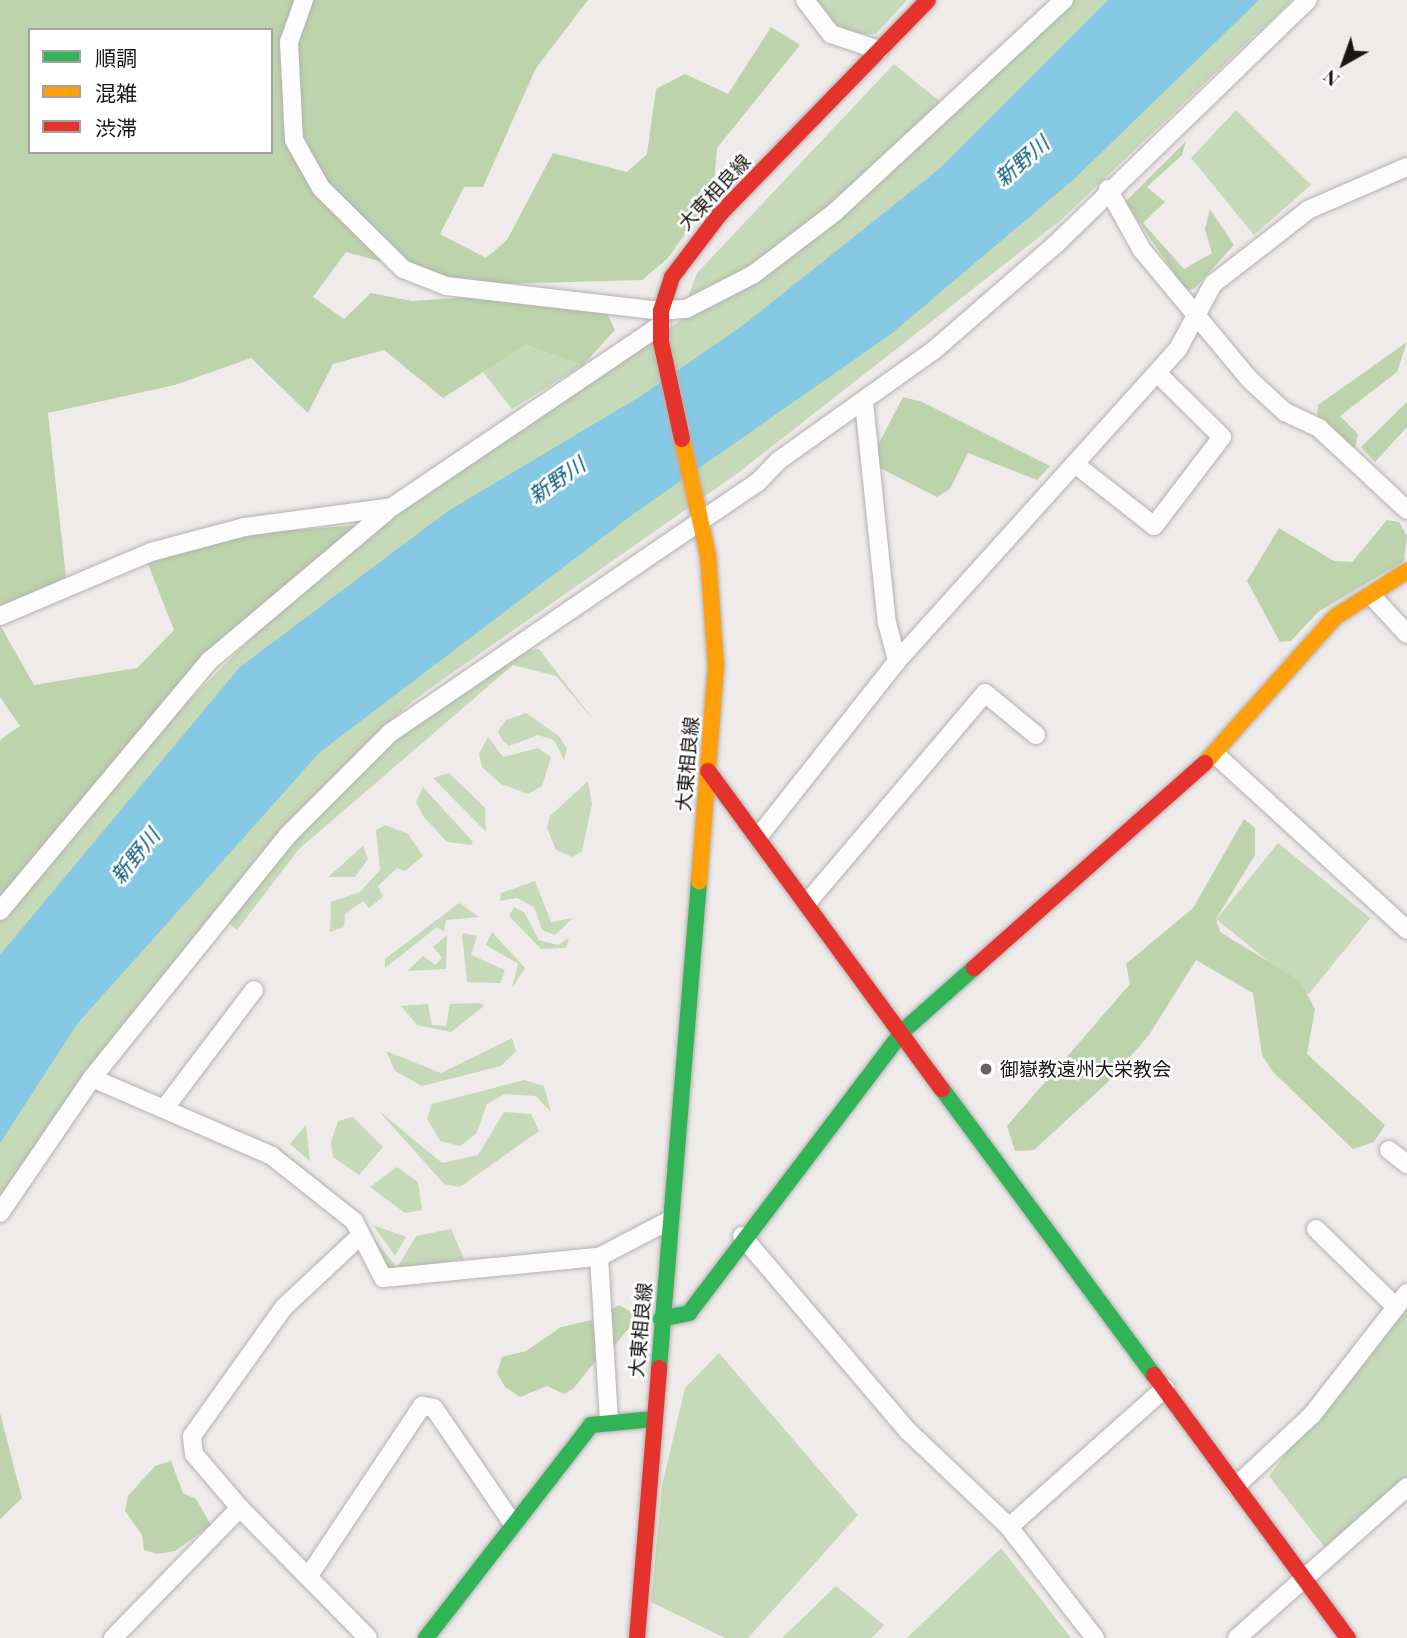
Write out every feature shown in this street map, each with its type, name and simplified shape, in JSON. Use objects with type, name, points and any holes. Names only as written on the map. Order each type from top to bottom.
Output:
[{"type":"street","points":[[304,0],[289,42],[294,140],[321,188],[403,269],[446,286],[661,326]]},
{"type":"street","points":[[805,0],[831,34],[879,50]]},
{"type":"street","name":"大東相良線","points":[[637,1638],[716,666],[701,515],[661,326],[688,251],[928,0]]},
{"type":"street","points":[[0,911],[209,661],[392,507],[686,309],[754,274],[835,212],[1063,0]]},
{"type":"street","points":[[0,1213],[92,1078],[288,835],[390,733],[864,402],[1000,294],[1308,0]]},
{"type":"street","points":[[759,836],[897,661],[1157,373],[1235,263],[1308,210],[1407,167]]},
{"type":"street","points":[[1108,190],[1142,250],[1195,318],[1285,412],[1319,428],[1407,510]]},
{"type":"street","points":[[1074,464],[1154,526],[1222,437],[1157,373]]},
{"type":"street","points":[[864,402],[887,623],[897,661]]},
{"type":"street","points":[[0,616],[151,552],[245,527],[392,507]]},
{"type":"street","points":[[661,1319],[689,1313],[742,1236],[903,1031],[1215,754],[1310,641],[1370,595],[1407,571]]},
{"type":"street","points":[[1370,595],[1407,634]]},
{"type":"street","points":[[807,903],[985,693],[1036,735]]},
{"type":"street","points":[[1215,754],[1407,930]]},
{"type":"street","points":[[708,771],[903,1031],[1348,1638]]},
{"type":"street","points":[[164,1110],[254,990]]},
{"type":"street","points":[[92,1078],[272,1156],[354,1221],[383,1278],[598,1257],[670,1220]]},
{"type":"street","points":[[1389,1150],[1407,1164]]},
{"type":"street","points":[[1236,1486],[1312,1415],[1402,1300],[1316,1229]]},
{"type":"street","points":[[360,1236],[284,1307],[191,1436],[194,1454],[240,1507],[368,1638]]},
{"type":"street","points":[[742,1236],[908,1431],[1009,1527],[1095,1638]]},
{"type":"street","points":[[598,1257],[609,1420]]},
{"type":"street","points":[[1009,1527],[1165,1388]]},
{"type":"street","points":[[308,1577],[422,1406],[434,1408],[513,1524]]},
{"type":"street","points":[[426,1638],[590,1425],[609,1420],[653,1419]]},
{"type":"street","points":[[1237,1638],[1407,1487]]},
{"type":"street","points":[[113,1638],[240,1507]]},
{"type":"green space","points":[[0,0],[588,0],[536,68],[483,187],[464,187],[440,234],[486,258],[507,240],[553,153],[627,172],[647,154],[656,89],[685,74],[728,94],[771,27],[800,45],[717,148],[713,195],[667,259],[642,280],[467,285],[346,252],[313,297],[344,319],[371,293],[412,301],[472,297],[605,309],[615,330],[583,365],[525,345],[443,398],[384,350],[333,364],[308,413],[251,358],[175,385],[48,413],[66,577],[0,614]]},
{"type":"green space","points":[[810,0],[907,0],[876,34],[842,34]]},
{"type":"green space","points":[[1066,0],[1292,0],[1061,220],[738,473],[415,699],[364,745],[225,911],[0,1213],[0,919],[76,814],[286,603],[389,514],[679,322],[697,273],[894,64],[949,109]]},
{"type":"green space","points":[[1236,110],[1311,185],[1254,235],[1191,158]]},
{"type":"green space","points":[[1186,141],[1182,155],[1147,187],[1165,202],[1143,223],[1184,269],[1212,253],[1205,229],[1210,209],[1234,245],[1194,289],[1186,290],[1125,202]]},
{"type":"green space","points":[[1407,342],[1397,372],[1340,416],[1358,434],[1355,448],[1317,419],[1318,405]]},
{"type":"green space","points":[[525,345],[583,365],[512,409],[483,372]]},
{"type":"green space","points":[[903,397],[922,402],[1050,466],[1037,480],[968,453],[950,489],[937,497],[876,466],[878,445]]},
{"type":"green space","points":[[1407,402],[1407,427],[1375,462],[1361,447]]},
{"type":"green space","points":[[1387,520],[1399,522],[1407,536],[1404,561],[1318,612],[1291,641],[1280,642],[1247,581],[1279,528],[1334,561],[1352,562]]},
{"type":"green space","points":[[360,525],[220,651],[0,918],[0,740],[20,726],[0,697],[0,625],[34,685],[137,668],[174,630],[148,564],[236,534]]},
{"type":"green space","points":[[539,649],[596,723],[556,676],[513,665],[299,849],[237,930],[225,920],[257,877],[394,740],[507,652]]},
{"type":"green space","points":[[526,713],[559,736],[567,749],[564,760],[554,740],[538,735],[509,746],[502,740],[498,731],[506,720]]},
{"type":"green space","points":[[488,737],[503,757],[538,748],[551,757],[542,786],[528,794],[501,784],[482,767],[479,754]]},
{"type":"green space","points":[[449,773],[485,808],[486,832],[433,778]]},
{"type":"green space","points":[[588,781],[592,804],[582,851],[573,857],[556,850],[547,828],[550,816]]},
{"type":"green space","points":[[423,787],[473,842],[471,845],[447,842],[424,817],[416,802]]},
{"type":"green space","points":[[1244,819],[1255,828],[1255,855],[1216,919],[1220,932],[1300,981],[1315,1009],[1307,1054],[1385,1125],[1374,1142],[1353,1149],[1273,1072],[1262,1055],[1253,993],[1196,960],[1149,1035],[1107,1083],[1034,1150],[1015,1151],[1007,1126],[1130,984],[1126,964],[1193,908]]},
{"type":"green space","points":[[385,825],[408,834],[423,856],[405,871],[397,868],[378,886],[383,897],[369,908],[363,901],[345,914],[344,927],[330,932],[331,902],[360,892],[380,870],[376,830]]},
{"type":"green space","points":[[1278,843],[1370,918],[1309,994],[1216,919]]},
{"type":"green space","points":[[363,846],[368,859],[355,877],[328,877]]},
{"type":"green space","points":[[535,881],[551,922],[573,918],[555,935],[542,930],[534,907],[517,898],[500,901],[501,893]]},
{"type":"green space","points":[[459,903],[479,917],[446,920],[444,932],[437,927],[385,968],[385,959]]},
{"type":"green space","points":[[514,907],[524,912],[539,940],[558,945],[569,938],[566,948],[541,949],[509,916]]},
{"type":"green space","points":[[492,932],[525,968],[512,988],[518,964],[486,945]]},
{"type":"green space","points":[[462,933],[477,936],[471,955],[505,970],[500,983],[467,982]]},
{"type":"green space","points":[[447,935],[446,969],[407,971],[423,956],[435,965],[442,958],[433,947]]},
{"type":"green space","points":[[480,1003],[484,1006],[451,1032],[417,1025],[401,1006],[428,1004],[432,1025],[446,1026],[450,1004]]},
{"type":"green space","points":[[512,1038],[516,1051],[501,1066],[422,1086],[395,1071],[386,1051],[441,1073]]},
{"type":"green space","points":[[524,1080],[544,1086],[551,1112],[536,1096],[505,1094],[487,1104],[476,1134],[460,1146],[440,1141],[427,1119],[432,1104]]},
{"type":"green space","points":[[378,1110],[442,1163],[478,1155],[504,1112],[531,1114],[539,1131],[460,1187],[444,1184]]},
{"type":"green space","points":[[353,1117],[383,1147],[359,1175],[333,1157],[331,1142],[338,1121]]},
{"type":"green space","points":[[306,1125],[310,1161],[290,1144]]},
{"type":"green space","points":[[257,1144],[280,1149],[346,1202],[397,1268],[416,1236],[451,1229],[464,1259],[380,1272],[354,1221]]},
{"type":"green space","points":[[397,1167],[418,1182],[422,1210],[405,1213],[370,1187]]},
{"type":"green space","points":[[373,1225],[406,1237],[395,1256]]},
{"type":"green space","points":[[1407,1293],[1407,1482],[1330,1554],[1269,1476]]},
{"type":"green space","points":[[619,1305],[639,1316],[610,1351],[604,1314]]},
{"type":"green space","points":[[592,1320],[602,1353],[573,1389],[564,1394],[547,1386],[520,1397],[505,1387],[497,1373],[502,1357],[526,1351],[561,1327]]},
{"type":"green space","points":[[719,1353],[858,1515],[748,1638],[725,1638],[651,1602],[662,1486],[685,1388]]},
{"type":"green space","points":[[0,1413],[22,1498],[0,1519]]},
{"type":"green space","points":[[171,1461],[183,1493],[196,1499],[211,1525],[175,1551],[158,1554],[144,1550],[142,1535],[125,1511],[128,1496],[155,1466]]},
{"type":"green space","points":[[1001,1548],[1071,1638],[907,1638]]},
{"type":"green space","points":[[836,1586],[884,1625],[872,1638],[782,1638]]},
{"type":"water","name":"新野川","points":[[1108,0],[1259,0],[1074,179],[891,334],[636,512],[320,752],[78,1023],[0,1143],[0,955],[240,667],[448,511],[641,396],[746,323],[939,169]]},
{"type":"traffic: fast","points":[[659,1368],[699,881]]},
{"type":"traffic: fast","points":[[661,1319],[689,1313],[903,1031],[974,968]]},
{"type":"traffic: fast","points":[[942,1089],[1154,1375]]},
{"type":"traffic: fast","points":[[426,1638],[591,1425],[654,1419]]},
{"type":"traffic: slow","points":[[682,439],[708,555],[716,666],[699,881]]},
{"type":"traffic: slow","points":[[1205,763],[1335,617],[1407,571]]},
{"type":"traffic: jam","points":[[682,439],[661,342],[661,311],[672,277],[720,214],[928,0]]},
{"type":"traffic: jam","points":[[974,968],[1205,763]]},
{"type":"traffic: jam","points":[[708,771],[942,1089]]},
{"type":"traffic: jam","points":[[637,1638],[659,1368]]},
{"type":"traffic: jam","points":[[1154,1375],[1348,1638]]},
{"type":"place","name":"御嶽教遠州大栄教会","points":[[986,1069]]}]
